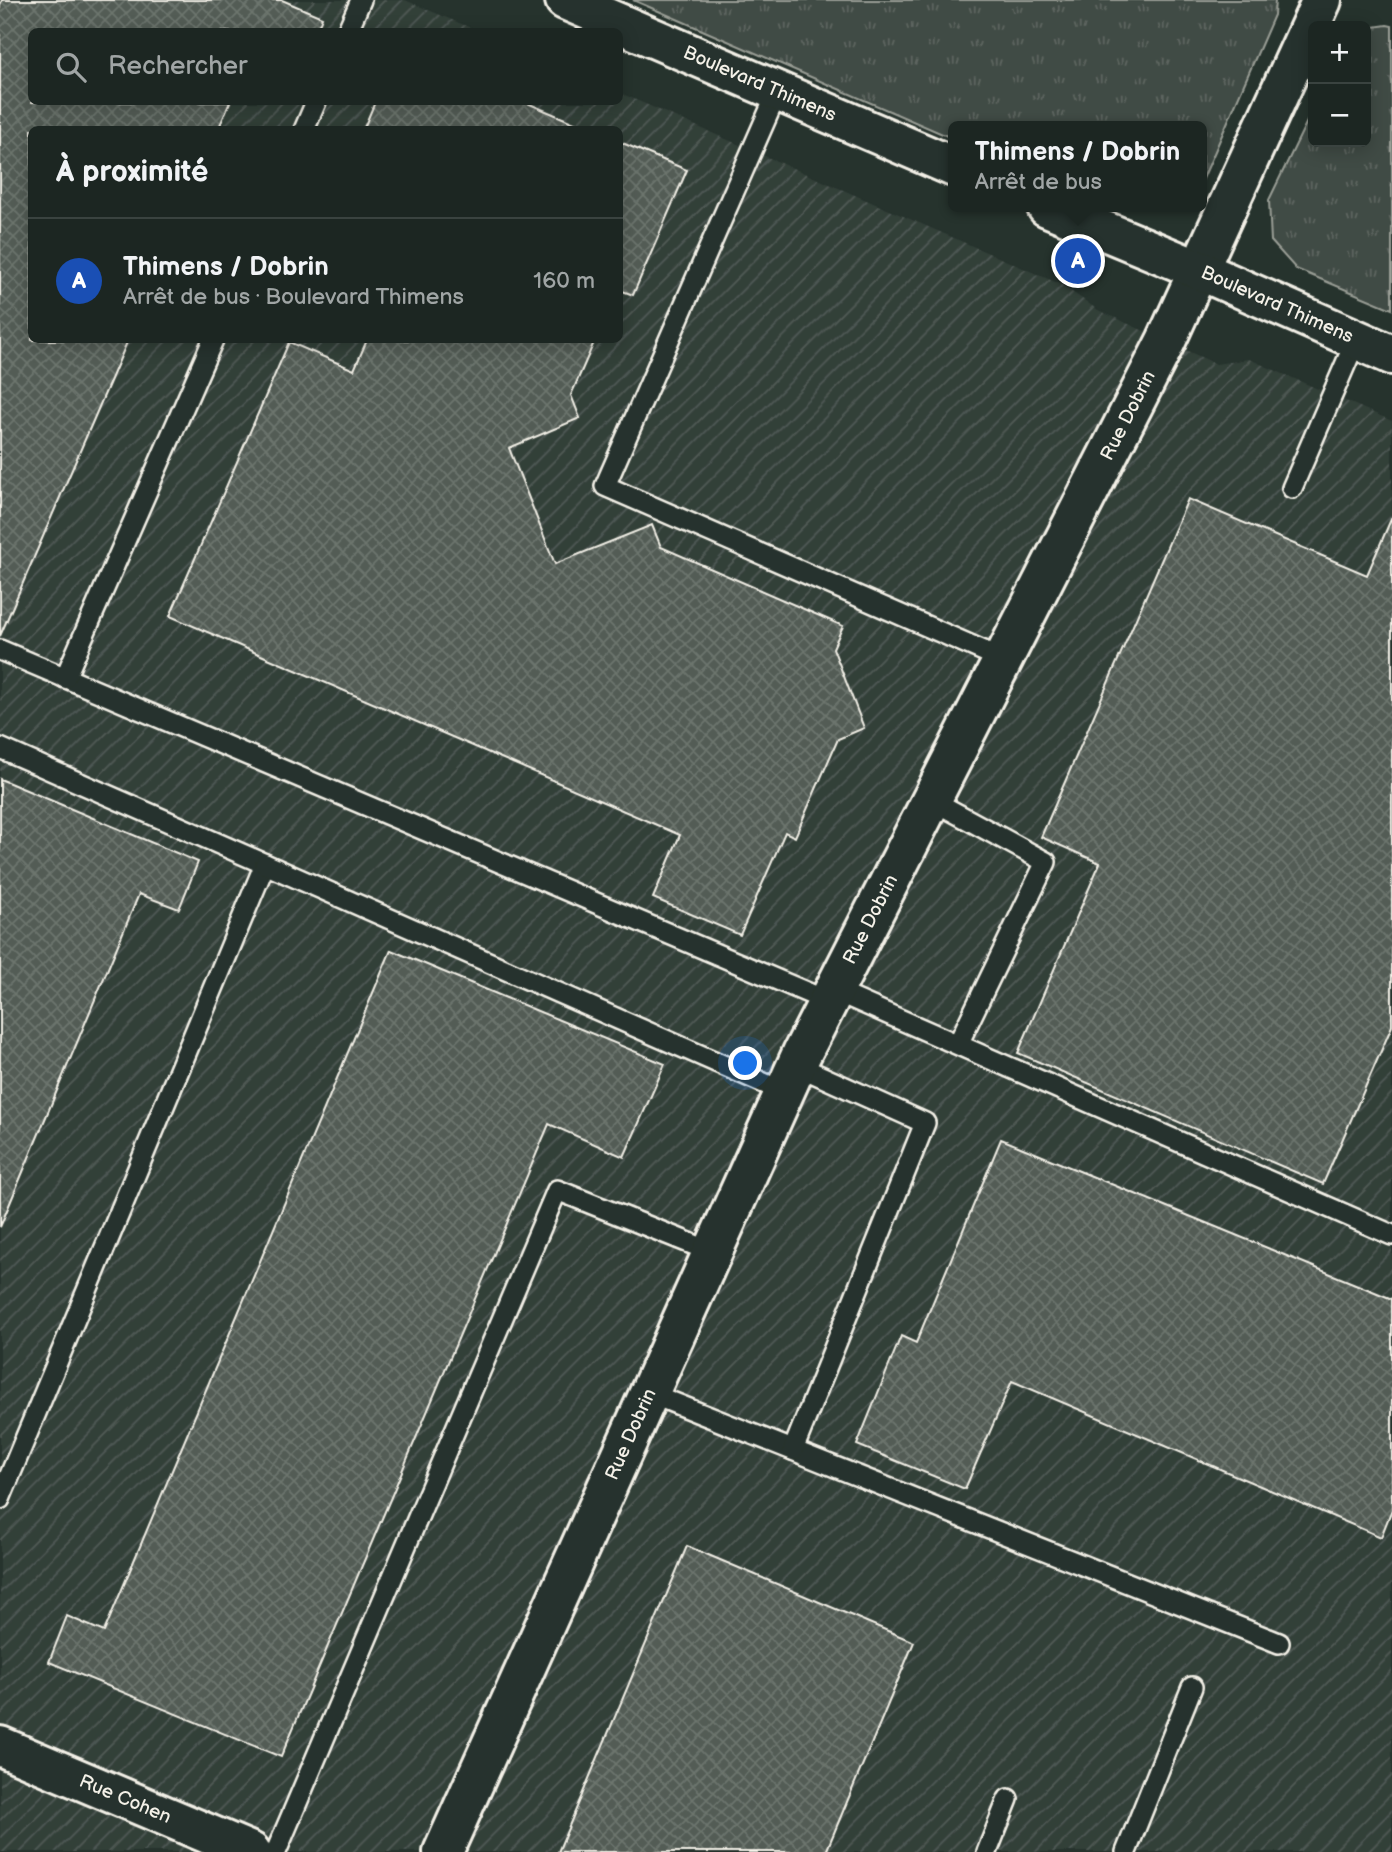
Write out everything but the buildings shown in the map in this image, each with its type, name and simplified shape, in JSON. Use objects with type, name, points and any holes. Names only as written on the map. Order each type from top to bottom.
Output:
[{"type":"street","name":"Boulevard Thimens","points":[[565,0],[948,164]]},
{"type":"street","name":"Rue Dobrin","points":[[443,1852],[790,1079],[930,799],[1166,341],[1322,0]]},
{"type":"street","name":"Boulevard Thimens","points":[[1059,212],[1392,355]]},
{"type":"street","name":"Rue Cohen","points":[[0,1746],[251,1852]]},
{"type":"lane","points":[[349,28],[361,0]]},
{"type":"lane","points":[[778,92],[605,486],[1002,659]]},
{"type":"lane","points":[[306,126],[315,105]]},
{"type":"lane","points":[[1292,488],[1356,340]]},
{"type":"lane","points":[[65,678],[212,343]]},
{"type":"lane","points":[[0,650],[830,996],[958,1044],[1392,1235]]},
{"type":"lane","points":[[0,748],[265,864],[790,1079],[925,1123],[793,1450]]},
{"type":"lane","points":[[930,799],[1046,862],[958,1044]]},
{"type":"lane","points":[[0,1499],[265,864]]},
{"type":"lane","points":[[276,1852],[557,1190],[712,1252]]},
{"type":"lane","points":[[649,1393],[1279,1643]]},
{"type":"lane","points":[[1126,1852],[1192,1688]]},
{"type":"lane","points":[[987,1852],[1008,1799]]},
{"type":"shaded area","points":[[0,0],[405,0],[471,28],[28,28],[28,105],[623,105],[623,94],[1062,285],[1098,310],[1216,364],[1249,359],[1392,421],[1392,1852],[0,1852]]},
{"type":"green space","points":[[633,0],[1275,0],[1274,15],[1207,169],[1207,121],[948,121],[948,136]]},
{"type":"green space","points":[[1392,26],[1392,309],[1296,269],[1271,241],[1269,200],[1308,119],[1308,147],[1371,147],[1371,27]]},
{"type":"place","name":"Thimens / Dobrin","points":[[1078,261]]}]
